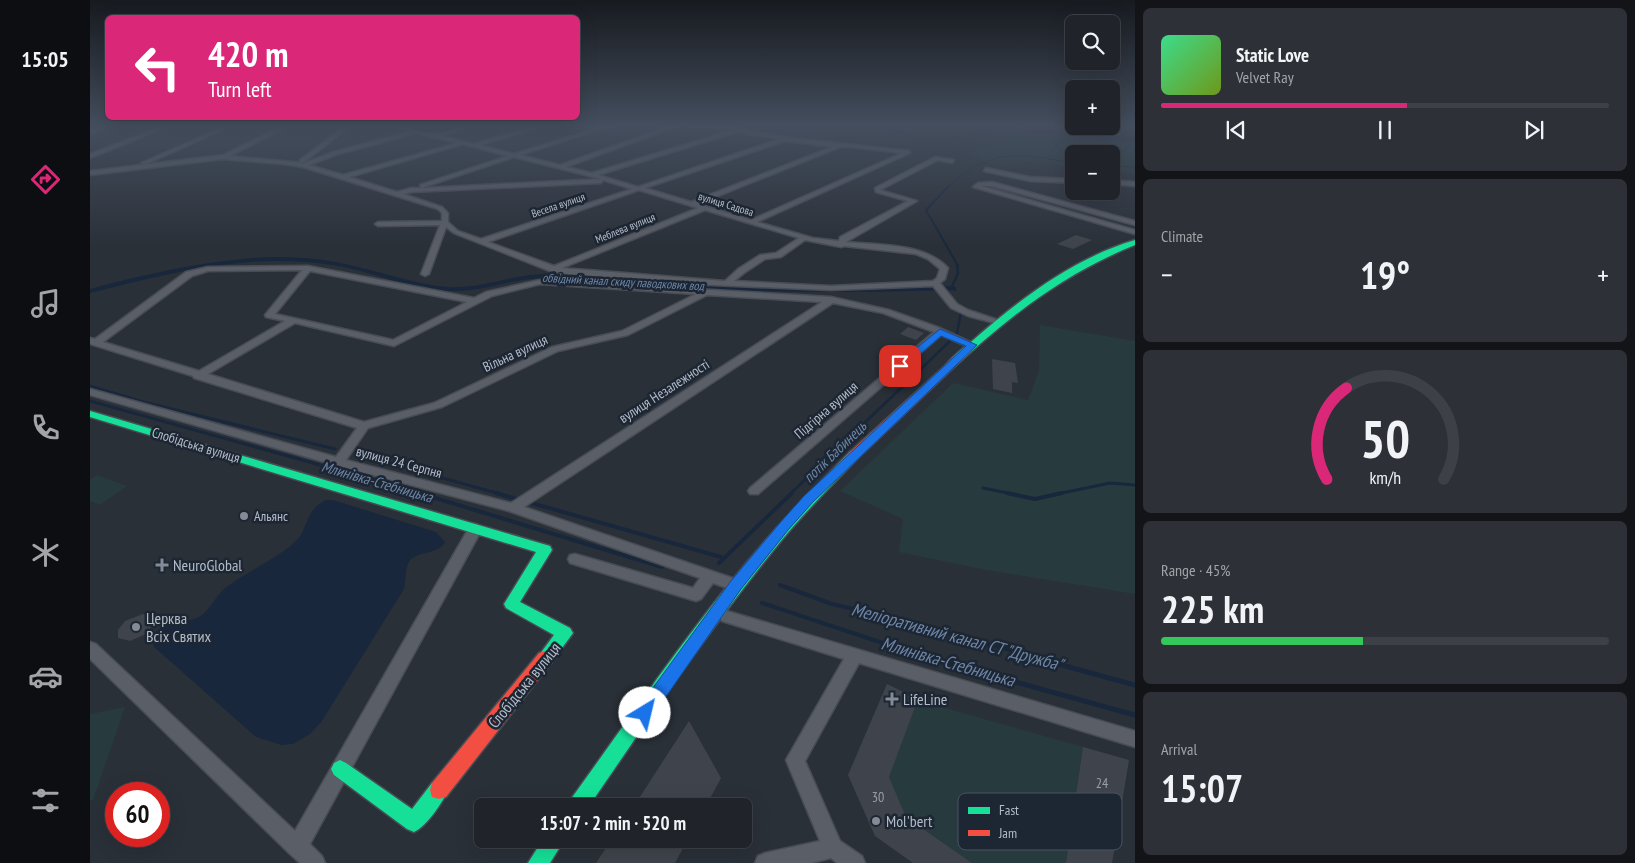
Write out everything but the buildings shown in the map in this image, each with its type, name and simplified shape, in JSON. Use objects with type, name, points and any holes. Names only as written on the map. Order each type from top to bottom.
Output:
[{"type":"main road","points":[[584,798],[736,585],[809,499],[997,321],[1051,281],[1083,263],[1135,242]]},
{"type":"main road","name":"Слобідська вулиця","points":[[90,414],[546,550],[511,604],[565,633],[414,822],[340,769]]},
{"type":"main road","points":[[538,863],[549,848]]},
{"type":"street","points":[[132,168],[138,165]]},
{"type":"street","points":[[90,173],[155,165]]},
{"type":"street","points":[[303,165],[440,208],[445,213],[445,223],[440,230],[425,274]]},
{"type":"street","points":[[344,178],[387,165]]},
{"type":"street","points":[[398,194],[485,165]]},
{"type":"street","name":"вулиця Садова","points":[[553,165],[638,188],[804,238],[841,245],[909,251],[931,257],[944,268],[941,279],[937,284]]},
{"type":"street","points":[[560,167],[565,165]]},
{"type":"street","points":[[593,175],[620,165]]},
{"type":"street","name":"Весела вулиця","points":[[483,241],[706,165]]},
{"type":"street","points":[[692,204],[790,165]]},
{"type":"street","points":[[751,222],[878,165]]},
{"type":"street","points":[[841,245],[843,239],[914,201],[878,191],[877,188],[922,165]]},
{"type":"street","points":[[986,170],[1030,179],[1065,181]]},
{"type":"street","points":[[411,190],[610,180]]},
{"type":"street","points":[[1120,183],[1134,185]]},
{"type":"street","points":[[1135,223],[992,184],[980,184],[976,187],[1135,232]]},
{"type":"street","name":"Меблева вулиця","points":[[554,269],[705,208]]},
{"type":"street","points":[[378,224],[445,223],[456,232],[554,269],[568,272],[644,279],[831,288],[937,284],[954,306],[983,318],[997,321]]},
{"type":"street","points":[[728,283],[741,271],[763,257],[778,255],[804,238]]},
{"type":"street","points":[[93,342],[189,274],[208,269],[308,268],[474,301]]},
{"type":"street","points":[[308,268],[269,314],[394,343],[474,301],[517,286],[540,282],[831,300],[864,304],[882,309],[972,345]]},
{"type":"street","name":"Вільна вулиця","points":[[364,426],[438,405],[555,349],[625,333],[704,293]]},
{"type":"street","name":"вулиця Незалежності","points":[[513,508],[831,300]]},
{"type":"street","points":[[198,376],[294,320]]},
{"type":"street","name":"Підгірна вулиця","points":[[754,491],[940,332]]},
{"type":"street","name":"вулиця 24 Серпня","points":[[93,342],[364,426],[339,462],[513,508],[736,585]]},
{"type":"street","points":[[90,392],[339,462]]},
{"type":"street","points":[[297,847],[475,529]]},
{"type":"street","points":[[575,559],[696,595],[710,576]]},
{"type":"street","points":[[727,617],[1135,739]]},
{"type":"street","points":[[90,649],[314,863]]},
{"type":"street","points":[[855,655],[795,760],[833,848],[855,863]]},
{"type":"street","points":[[765,863],[833,848]]},
{"type":"green space","points":[[1120,165],[1135,165],[1135,173],[1120,172]]},
{"type":"green space","points":[[1040,325],[1135,341],[1135,594],[986,570],[899,552],[903,519],[840,491],[953,383],[1028,400],[1039,371]]},
{"type":"green space","points":[[97,475],[127,486],[100,505],[90,501],[90,480]]},
{"type":"green space","points":[[917,700],[1083,747],[1076,793],[958,793],[958,850],[1068,850],[1066,863],[972,863],[906,817],[889,777]]},
{"type":"green space","points":[[125,707],[93,800],[90,801],[90,714]]},
{"type":"water","points":[[326,500],[333,500],[436,532],[445,542],[437,549],[415,557],[408,564],[404,589],[322,721],[310,734],[293,744],[281,745],[256,737],[154,647],[152,639],[155,632],[162,628],[197,618],[203,614],[225,588],[295,542],[303,531],[310,514],[319,504]]},
{"type":"waterway","name":"потік Бабинець","points":[[948,188],[963,174],[978,165]]},
{"type":"waterway","name":"потік Бабинець","points":[[1120,166],[1135,167]]},
{"type":"waterway","name":"потік Бабинець","points":[[948,188],[926,210],[958,266]]},
{"type":"waterway","name":"обвідний канал скиду паводкових вод","points":[[90,291],[179,269],[210,264],[270,259],[332,263],[406,282],[451,289],[463,289],[535,276],[736,288],[808,290],[953,288]]},
{"type":"waterway","name":"потік Бабинець","points":[[955,290],[952,287],[958,273],[957,265]]},
{"type":"waterway","name":"потік Бабинець","points":[[957,333],[961,312]]},
{"type":"waterway","name":"потік Бабинець","points":[[923,367],[951,340]]},
{"type":"waterway","name":"потік Бабинець","points":[[790,494],[924,366]]},
{"type":"waterway","points":[[90,386],[143,402],[335,449]]},
{"type":"waterway","name":"Млинівка-Стебницька","points":[[90,401],[424,494]]},
{"type":"waterway","points":[[357,454],[500,494]]},
{"type":"waterway","points":[[1057,494],[1110,483],[1135,485]]},
{"type":"waterway","points":[[983,488],[1013,494]]},
{"type":"waterway","name":"Млинівка-Стебницька","points":[[419,493],[662,567]]},
{"type":"waterway","points":[[496,493],[520,500]]},
{"type":"waterway","name":"потік Бабинець","points":[[719,563],[792,493]]},
{"type":"waterway","points":[[1007,493],[1035,499],[1062,493]]},
{"type":"waterway","points":[[528,502],[721,557]]},
{"type":"waterway","name":"Меліоративний канал СТ \"Дружба\"","points":[[780,585],[832,604],[905,621],[1034,657]]},
{"type":"waterway","name":"Млинівка-Стебницька","points":[[762,603],[925,657]]},
{"type":"waterway","name":"Млинівка-Стебницька","points":[[921,656],[1135,715]]},
{"type":"waterway","name":"Меліоративний канал СТ \"Дружба\"","points":[[1029,656],[1135,685]]},
{"type":"traffic: fast","points":[[950,366],[993,328],[1036,294],[1083,265],[1135,242]]},
{"type":"traffic: fast","points":[[90,414],[545,550],[511,604],[565,633],[545,658]]},
{"type":"traffic: fast","points":[[584,798],[675,668],[742,579],[777,536],[854,455]]},
{"type":"traffic: fast","points":[[340,769],[414,822],[439,790]]},
{"type":"traffic: fast","points":[[538,863],[549,848]]},
{"type":"traffic: jam","points":[[854,455],[950,366]]},
{"type":"traffic: jam","points":[[439,790],[545,658]]},
{"type":"place","name":"Альянс","points":[[244,516]]},
{"type":"place","name":"NeuroGlobal","points":[[162,565]]},
{"type":"place","name":"Церква Всіх Святих","points":[[136,627]]},
{"type":"place","name":"LifeLine","points":[[892,699]]},
{"type":"place","name":"Mol'bert","points":[[876,821]]},
{"type":"route","points":[[645,713],[736,585],[784,527],[809,499],[972,345],[940,332],[900,366]]}]
